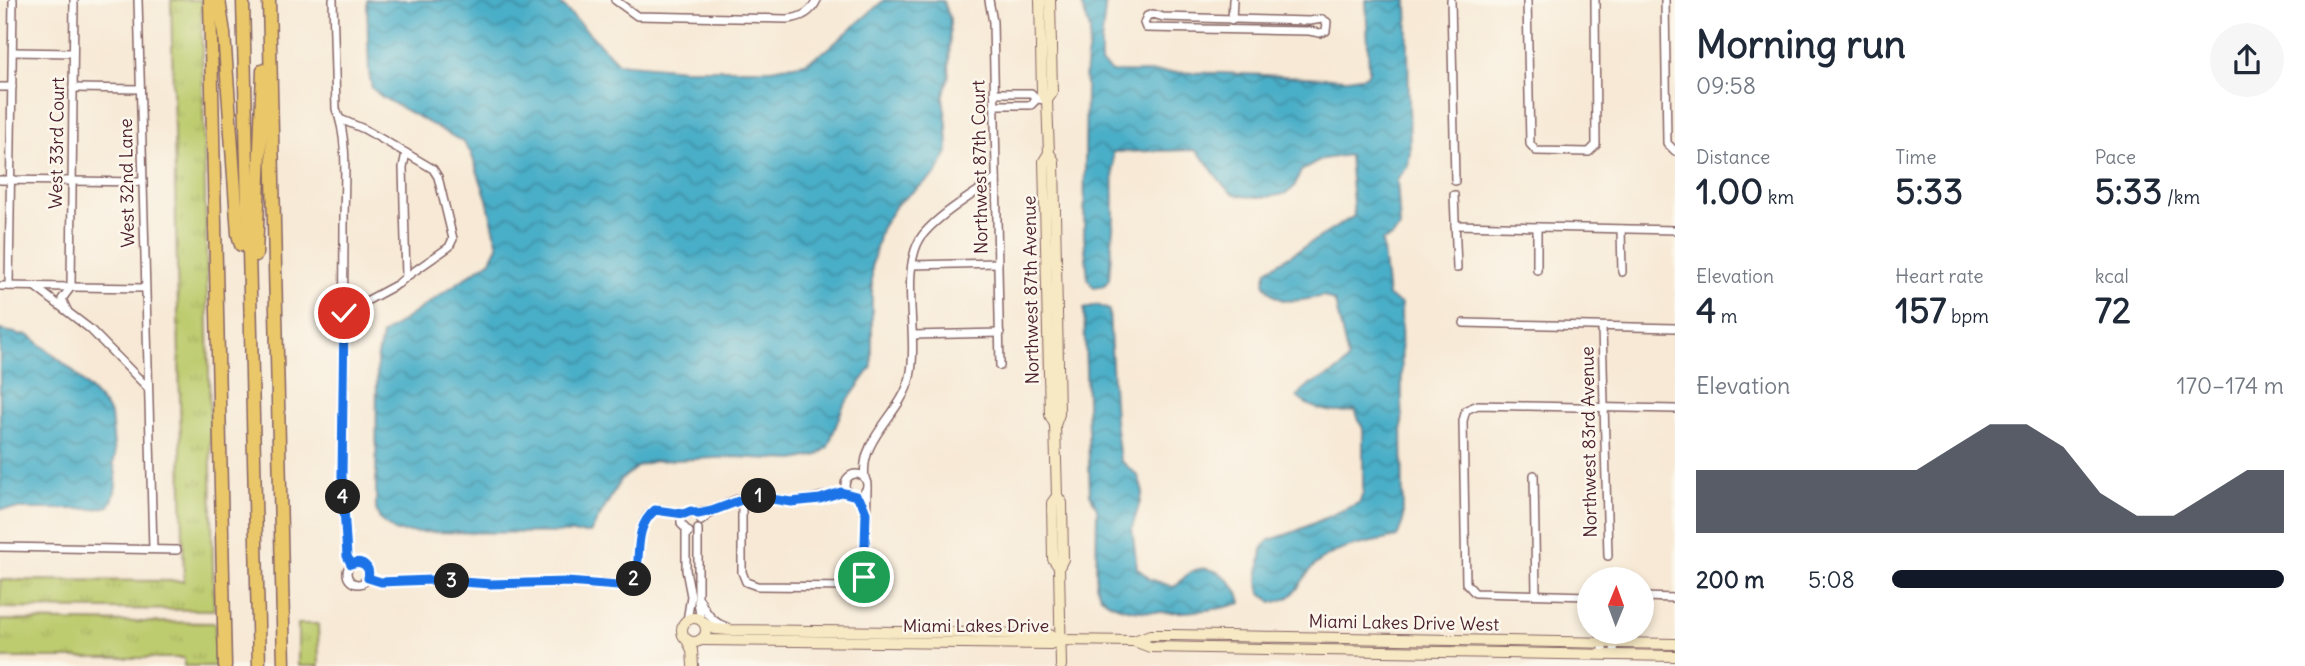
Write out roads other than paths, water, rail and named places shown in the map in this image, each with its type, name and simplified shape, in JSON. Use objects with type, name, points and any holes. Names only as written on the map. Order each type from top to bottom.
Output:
[{"type":"highway","points":[[210,0],[225,666]]},
{"type":"highway","points":[[219,0],[241,245]]},
{"type":"highway","points":[[235,0],[251,666]]},
{"type":"highway","points":[[243,0],[259,666]]},
{"type":"highway","points":[[269,0],[285,666]]},
{"type":"highway","points":[[251,346],[263,54],[270,33]]},
{"type":"street","points":[[9,286],[13,0]]},
{"type":"street","name":"West 33rd Court","points":[[66,310],[62,299],[71,287],[74,0]]},
{"type":"street","name":"West 32nd Lane","points":[[138,0],[153,549]]},
{"type":"street","points":[[333,0],[336,109],[340,119],[344,195],[343,499],[347,556],[351,564]]},
{"type":"street","points":[[615,0],[635,16],[794,19],[808,13],[817,0]]},
{"type":"street","name":"Northwest 87th Court","points":[[989,0],[993,23],[1000,366]]},
{"type":"street","name":"Northwest 87th Avenue","points":[[1040,0],[1042,99],[1049,153],[1054,161],[1059,414],[1055,425],[1057,496],[1062,503],[1063,559],[1059,567],[1060,666]]},
{"type":"street","name":"Northwest 87th Avenue","points":[[1042,99],[1052,93],[1050,0]]},
{"type":"street","points":[[1232,28],[1233,0]]},
{"type":"street","points":[[1451,0],[1455,181]]},
{"type":"street","points":[[1527,0],[1530,144],[1536,151],[1589,152],[1596,145],[1595,0]]},
{"type":"street","points":[[1665,0],[1667,143],[1674,151]]},
{"type":"street","points":[[1153,14],[1163,17],[1233,19],[1322,19],[1327,22],[1328,27],[1320,33],[1232,28],[1152,29],[1146,28],[1144,23],[1147,16],[1153,14]]},
{"type":"street","points":[[13,52],[74,53]]},
{"type":"street","points":[[0,86],[12,87]]},
{"type":"street","points":[[73,88],[140,89]]},
{"type":"street","points":[[993,93],[1031,93],[1042,99]]},
{"type":"street","points":[[1009,93],[1009,105]]},
{"type":"street","points":[[994,105],[1031,105],[1042,99]]},
{"type":"street","points":[[340,119],[433,169],[438,177],[453,239],[449,247],[398,284],[344,313]]},
{"type":"street","points":[[405,277],[403,167],[406,153]]},
{"type":"street","points":[[700,517],[741,499],[758,496],[791,502],[820,499],[835,493],[863,465],[872,444],[909,381],[913,335],[912,265],[915,251],[927,230],[996,178]]},
{"type":"street","points":[[0,180],[142,182]]},
{"type":"street","points":[[1454,195],[1457,268]]},
{"type":"street","points":[[1455,225],[1675,230]]},
{"type":"street","points":[[1537,226],[1537,270]]},
{"type":"street","points":[[1620,229],[1622,272]]},
{"type":"street","points":[[912,265],[998,263]]},
{"type":"street","points":[[0,286],[145,288]]},
{"type":"street","points":[[34,286],[96,334],[149,389]]},
{"type":"street","points":[[1464,324],[1675,328]]},
{"type":"street","name":"Northwest 83rd Avenue","points":[[1602,327],[1608,556]]},
{"type":"street","points":[[913,335],[1000,333]]},
{"type":"street","points":[[134,373],[142,371],[148,365]]},
{"type":"street","points":[[1577,596],[1475,593],[1466,583],[1463,421],[1466,410],[1478,405],[1675,409]]},
{"type":"street","points":[[741,499],[742,572],[746,582],[757,586],[853,587],[863,581],[865,572],[867,488],[863,465]]},
{"type":"street","points":[[854,475],[864,478]]},
{"type":"street","points":[[1534,475],[1536,594]]},
{"type":"street","points":[[847,481],[846,488],[862,503],[866,513]]},
{"type":"street","points":[[835,493],[863,494],[867,488]]},
{"type":"street","points":[[368,578],[381,582],[567,582],[618,586],[634,580],[642,527],[655,510],[671,513],[682,519],[686,530],[686,570],[691,596],[687,621],[682,631],[695,640]]},
{"type":"street","points":[[682,519],[691,511],[700,517]]},
{"type":"street","points":[[695,640],[705,635],[698,603],[700,517]]},
{"type":"street","points":[[686,530],[691,532],[698,529]]},
{"type":"street","points":[[0,547],[177,550]]},
{"type":"street","points":[[358,562],[365,565],[369,571],[368,578],[359,584],[349,581],[346,574],[351,564],[358,562]]},
{"type":"street","points":[[699,596],[704,609],[713,620],[734,630]]},
{"type":"street","points":[[1654,597],[1675,598]]},
{"type":"street","points":[[687,621],[692,618],[703,622]]},
{"type":"street","name":"Miami Lakes Drive","points":[[703,622],[715,629],[734,630],[997,633],[1051,635],[1061,640]]},
{"type":"street","name":"Miami Lakes Drive West","points":[[1134,641],[1150,635],[1577,637]]},
{"type":"street","points":[[693,661],[695,640]]},
{"type":"street","name":"Miami Lakes Drive","points":[[695,640],[1050,644],[1061,640]]},
{"type":"street","name":"Miami Lakes Drive West","points":[[1061,640],[1134,641],[1150,647],[1675,656]]},
{"type":"street","name":"Miami Lakes Drive West","points":[[1654,642],[1675,644]]},
{"type":"street","points":[[1605,644],[1608,655]]},
{"type":"street","points":[[1608,655],[1612,644]]},
{"type":"water","points":[[367,0],[557,0],[618,63],[684,69],[771,69],[805,63],[828,49],[884,0],[943,1],[950,19],[949,75],[943,98],[948,152],[937,173],[897,204],[881,229],[872,264],[872,367],[843,407],[828,447],[818,455],[794,460],[735,457],[654,461],[638,466],[621,480],[590,533],[396,532],[380,520],[376,509],[377,361],[382,335],[491,260],[498,246],[487,199],[471,153],[463,142],[382,97],[372,88],[369,73]]},
{"type":"water","points":[[1081,0],[1106,0],[1101,63],[1112,72],[1222,73],[1348,79],[1366,76],[1369,71],[1366,0],[1407,0],[1410,152],[1408,166],[1397,179],[1400,228],[1392,237],[1382,241],[1388,296],[1401,304],[1403,521],[1397,537],[1354,546],[1323,559],[1309,571],[1288,598],[1272,602],[1261,593],[1258,581],[1262,549],[1269,540],[1294,532],[1359,503],[1363,493],[1363,429],[1355,410],[1324,410],[1297,397],[1307,386],[1336,372],[1348,359],[1335,302],[1324,296],[1290,301],[1282,299],[1269,291],[1264,282],[1267,270],[1354,216],[1349,155],[1323,159],[1301,171],[1294,186],[1285,193],[1248,197],[1227,189],[1195,150],[1113,152],[1114,216],[1109,279],[1104,286],[1094,288],[1088,279],[1084,236],[1085,72],[1090,33]]},
{"type":"water","points":[[1097,305],[1109,310],[1115,421],[1120,460],[1138,476],[1143,492],[1132,528],[1137,568],[1150,579],[1174,587],[1199,569],[1215,571],[1230,581],[1241,603],[1190,612],[1147,611],[1112,604],[1100,594],[1096,585],[1097,508],[1090,494],[1084,308]]},
{"type":"water","points":[[0,330],[31,337],[72,370],[111,415],[116,479],[114,496],[109,506],[95,509],[0,509]]}]
